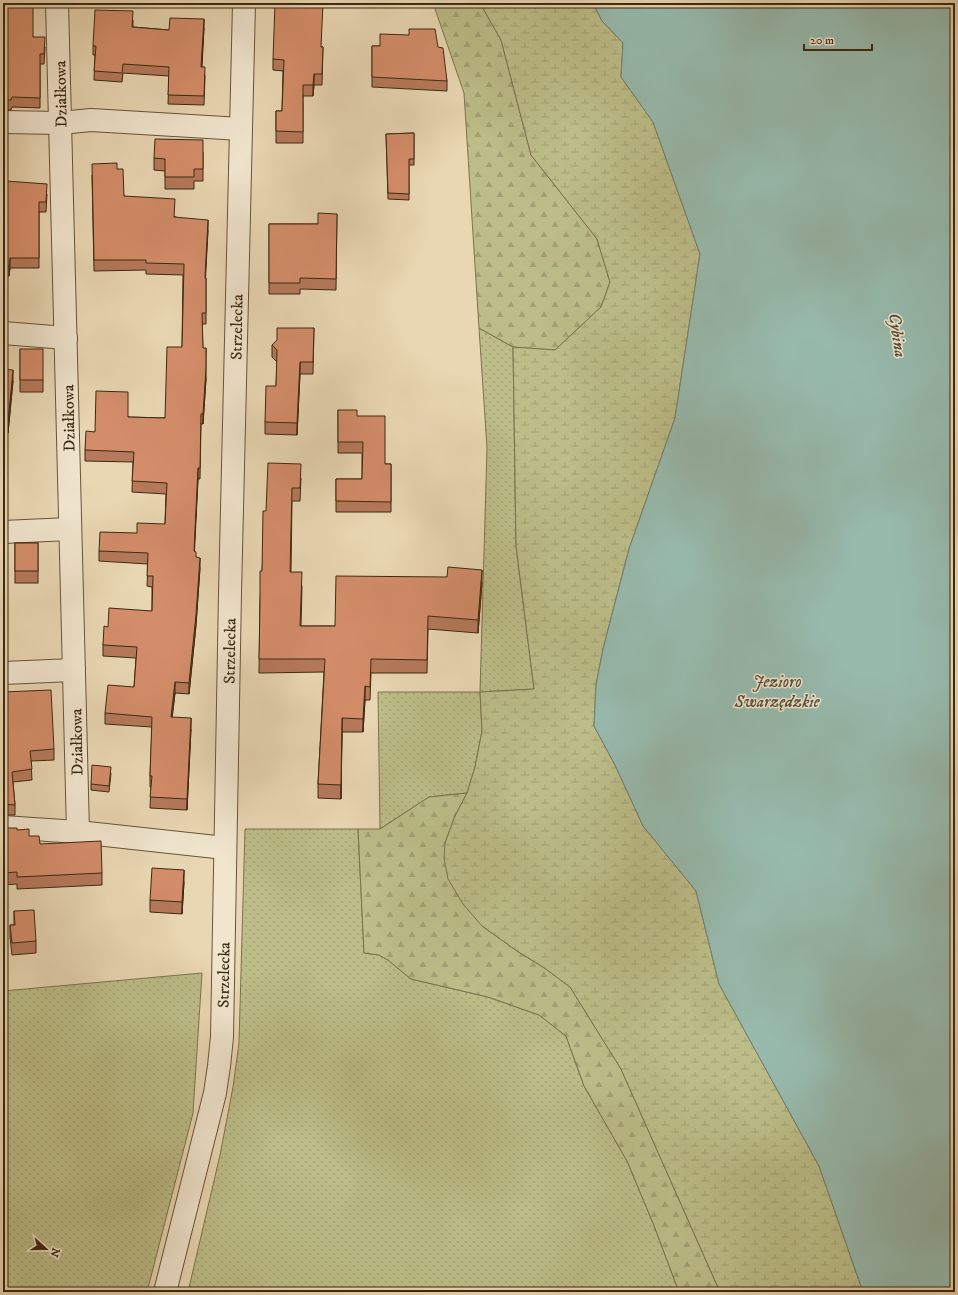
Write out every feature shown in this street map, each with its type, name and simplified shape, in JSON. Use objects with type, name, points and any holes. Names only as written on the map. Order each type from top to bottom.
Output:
[{"type":"street","name":"Działkowa","points":[[57,3],[78,832]]},
{"type":"street","name":"Strzelecka","points":[[165,1292],[215,1093],[222,1036],[244,3]]},
{"type":"street","points":[[3,122],[60,123],[91,120],[241,129]]},
{"type":"street","points":[[3,333],[66,338]]},
{"type":"street","points":[[3,532],[70,529]]},
{"type":"street","points":[[3,673],[74,670]]},
{"type":"street","points":[[3,827],[78,832],[225,848]]},
{"type":"green space","points":[[433,3],[480,3],[501,40],[531,155],[597,239],[610,282],[601,307],[555,350],[513,347],[479,328],[464,93]]},
{"type":"green space","points":[[480,3],[593,3],[602,21],[623,43],[621,77],[653,122],[700,254],[675,418],[629,549],[603,649],[596,685],[594,726],[615,765],[643,826],[696,891],[719,984],[819,1166],[863,1292],[720,1292],[621,1069],[570,987],[482,926],[463,904],[448,879],[444,858],[445,843],[455,816],[467,793],[475,767],[482,731],[480,692],[534,689],[516,546],[513,347],[555,350],[601,307],[610,282],[597,239],[531,155],[501,40]]},
{"type":"green space","points":[[479,328],[513,347],[516,546],[534,689],[480,692],[487,448]]},
{"type":"green space","points":[[378,692],[480,692],[482,731],[475,767],[467,793],[429,797],[380,829]]},
{"type":"green space","points":[[467,793],[455,816],[445,843],[482,926],[570,987],[621,1069],[720,1292],[679,1292],[653,1223],[627,1161],[584,1086],[566,1036],[539,1015],[488,997],[411,979],[388,960],[379,955],[364,953],[358,829],[380,829],[429,797]]},
{"type":"green space","points":[[245,829],[358,829],[364,953],[379,955],[388,960],[411,979],[488,997],[539,1015],[566,1036],[584,1086],[627,1161],[653,1223],[679,1292],[188,1292],[220,1155],[233,1087],[239,1043]]},
{"type":"green space","points":[[202,973],[193,1113],[147,1292],[3,1292],[3,991]]},
{"type":"water","name":"Jezioro Swarzędzkie","points":[[593,3],[955,3],[955,1292],[863,1292],[819,1166],[719,984],[696,891],[643,826],[615,765],[594,726],[596,685],[603,649],[629,549],[675,418],[700,254],[653,122],[621,77],[623,43],[602,21]]},
{"type":"building","points":[[3,3],[33,3],[33,37],[45,37],[44,54],[40,54],[40,98],[12,97],[11,100],[3,100]]},
{"type":"building","points":[[275,3],[323,3],[321,47],[323,47],[322,74],[314,74],[313,85],[303,85],[303,132],[276,131],[276,111],[282,111],[284,60],[273,59]]},
{"type":"building","points":[[95,10],[133,11],[132,27],[169,30],[170,18],[204,19],[201,67],[205,67],[204,96],[168,95],[169,67],[123,64],[122,73],[94,71],[96,46],[93,46]]},
{"type":"building","points":[[409,29],[435,29],[438,47],[443,48],[447,81],[372,77],[372,46],[380,46],[380,34],[409,35]]},
{"type":"building","points":[[3,124],[7,125],[3,151]]},
{"type":"building","points":[[414,133],[414,159],[409,159],[409,194],[388,193],[386,134]]},
{"type":"building","points":[[155,139],[203,140],[203,169],[194,169],[194,177],[165,177],[165,159],[154,158]]},
{"type":"building","points":[[117,163],[117,169],[123,169],[124,196],[175,199],[174,217],[208,220],[205,278],[206,313],[202,313],[203,348],[206,348],[206,368],[203,414],[201,414],[200,468],[198,468],[194,551],[196,552],[196,557],[200,558],[196,615],[189,683],[175,682],[171,717],[191,718],[187,799],[150,797],[152,776],[150,776],[152,717],[105,713],[108,685],[134,687],[137,647],[103,645],[104,626],[108,627],[109,608],[152,611],[153,576],[147,576],[148,553],[99,551],[100,532],[137,533],[137,523],[165,524],[167,483],[132,481],[134,452],[85,450],[86,431],[95,432],[96,391],[128,392],[128,417],[165,418],[167,347],[182,347],[184,264],[146,263],[146,260],[94,260],[92,164]]},
{"type":"building","points":[[3,173],[6,173],[6,181],[47,184],[46,202],[39,202],[39,258],[10,258],[9,266],[3,265]]},
{"type":"building","points":[[318,213],[337,214],[336,279],[300,278],[300,283],[269,283],[269,224],[318,224]]},
{"type":"building","points":[[277,328],[314,328],[313,362],[300,362],[297,423],[265,422],[266,386],[276,386],[277,350],[272,345],[277,340]]},
{"type":"building","points":[[20,349],[43,349],[43,380],[20,380]]},
{"type":"building","points":[[3,369],[13,370],[8,422],[3,421]]},
{"type":"building","points":[[338,410],[357,410],[357,416],[385,416],[385,464],[391,464],[391,502],[336,501],[336,479],[362,479],[363,442],[338,442]]},
{"type":"building","points":[[268,463],[301,464],[300,488],[292,488],[290,572],[302,572],[300,626],[335,626],[336,576],[447,577],[448,567],[482,570],[478,620],[428,616],[427,660],[371,659],[370,687],[365,686],[363,719],[342,718],[341,785],[318,784],[325,659],[259,659],[260,571],[262,571],[263,511],[266,511]]},
{"type":"building","points":[[15,543],[38,543],[38,571],[15,571]]},
{"type":"building","points":[[51,690],[54,749],[30,751],[32,769],[12,772],[15,805],[3,804],[3,692]]},
{"type":"building","points":[[92,765],[111,767],[109,786],[91,784]]},
{"type":"building","points":[[3,828],[17,828],[17,830],[29,829],[29,836],[39,836],[40,844],[101,841],[102,873],[17,877],[17,872],[3,873]]},
{"type":"building","points":[[152,868],[184,870],[182,902],[150,900]]},
{"type":"building","points":[[34,910],[36,941],[12,943],[10,925],[15,925],[14,911]]},
{"type":"water label","name":"Cybina","points":[[898,335]]}]
